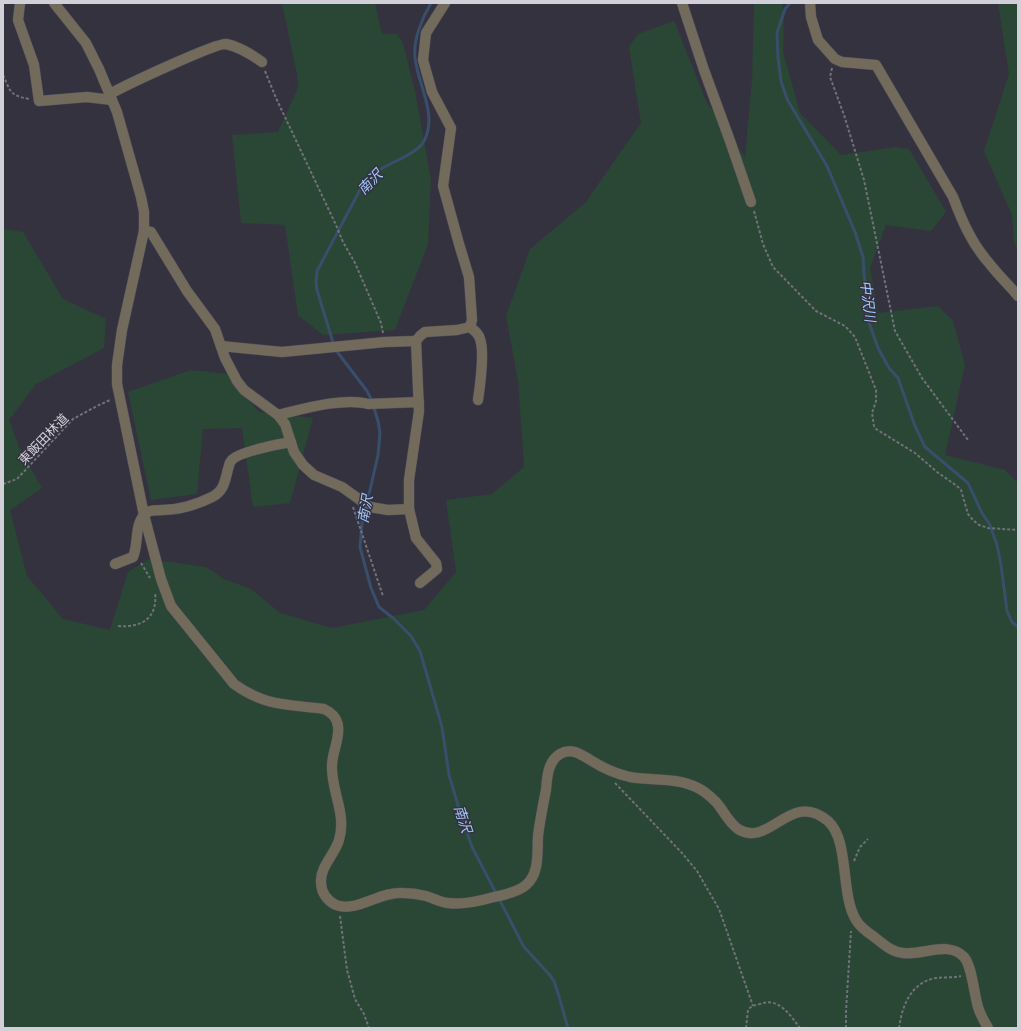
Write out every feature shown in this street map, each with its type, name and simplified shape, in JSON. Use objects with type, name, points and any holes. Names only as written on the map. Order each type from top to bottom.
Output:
[{"type":"street","points":[[20,3],[18,20],[34,65],[39,101],[87,97],[111,97],[194,55],[225,44],[249,52],[262,62]]},
{"type":"street","points":[[54,3],[86,43],[111,97],[117,112],[144,212],[144,231],[122,330],[117,365],[117,384],[144,514],[161,579],[171,606],[234,684],[245,692],[261,700],[324,709],[329,711],[335,717],[338,724],[338,735],[332,764],[332,776],[342,816],[342,827],[339,840],[324,869],[321,880],[323,893],[330,901],[338,906],[347,907],[394,892],[422,895],[450,903],[465,903],[506,894],[527,885],[535,870],[548,773],[552,762],[558,755],[572,751],[597,764],[627,776],[674,780],[690,784],[701,789],[717,803],[736,828],[745,832],[762,832],[793,813],[802,812],[819,815],[833,827],[838,836],[851,908],[857,922],[879,941],[896,952],[904,954],[942,949],[957,952],[968,964],[978,1007],[988,1028]]},
{"type":"street","points":[[445,3],[426,33],[424,60],[432,92],[451,128],[443,186],[470,277],[472,320],[470,327]]},
{"type":"street","points":[[682,3],[751,202]]},
{"type":"street","points":[[810,3],[811,16],[818,40],[834,59],[842,62],[876,66],[953,197],[974,244],[988,263],[1018,296]]},
{"type":"street","points":[[144,231],[151,232],[188,291],[215,329],[225,358],[237,381],[244,390],[278,415],[285,424],[296,457],[314,475],[342,487],[370,506],[388,510],[409,509]]},
{"type":"street","points":[[420,583],[437,569],[436,563],[416,538],[409,509],[409,480],[419,411],[416,341],[425,332],[457,330],[470,327]]},
{"type":"street","points":[[470,327],[478,335],[482,346],[482,378],[478,400]]},
{"type":"street","points":[[222,346],[282,352],[385,342],[416,341]]},
{"type":"street","points":[[278,415],[302,409],[350,402],[361,402],[368,404],[419,402]]},
{"type":"street","points":[[115,564],[132,557],[135,551],[139,522],[144,514],[149,511],[185,507],[213,496],[220,491],[224,485],[230,461],[234,457],[261,448],[291,442]]},
{"type":"path","points":[[834,59],[830,77],[844,115],[864,180],[895,331],[922,378],[968,440]]},
{"type":"path","points":[[262,62],[276,98],[336,225],[342,242],[355,263],[381,323],[385,342]]},
{"type":"path","points":[[3,75],[10,92],[16,96],[39,101]]},
{"type":"path","points":[[751,202],[763,244],[773,267],[816,311],[845,326],[855,337],[876,390],[876,401],[872,413],[876,429],[915,453],[937,472],[957,486],[961,490],[968,514],[979,525],[988,528],[1018,530]]},
{"type":"path","name":"東飯田林道","points":[[3,484],[17,479],[73,419],[97,406],[119,397]]},
{"type":"path","points":[[353,507],[383,596]]},
{"type":"path","points":[[135,551],[150,579]]},
{"type":"path","points":[[118,626],[135,626],[148,619],[154,607],[155,600],[153,586]]},
{"type":"path","points":[[613,781],[682,853],[697,871],[720,909],[754,1006]]},
{"type":"path","points":[[845,878],[850,872],[860,847],[868,839]]},
{"type":"path","points":[[338,906],[347,970],[355,999],[364,1014],[369,1028]]},
{"type":"path","points":[[846,1028],[852,925]]},
{"type":"path","points":[[899,1028],[906,1001],[920,983],[935,978],[970,975]]},
{"type":"path","points":[[746,1028],[748,1010],[764,1002],[774,1002],[788,1013],[800,1028]]},
{"type":"green space","points":[[282,3],[375,3],[382,34],[397,34],[403,43],[416,96],[431,180],[428,244],[395,330],[323,335],[298,315],[285,225],[241,223],[232,135],[278,132],[298,88],[297,74]]},
{"type":"green space","points":[[754,3],[782,3],[784,16],[783,52],[800,113],[841,155],[896,147],[909,149],[946,212],[931,231],[886,225],[870,268],[878,313],[938,306],[953,321],[965,365],[945,455],[1005,470],[1018,483],[1018,1028],[3,1028],[3,229],[23,232],[63,299],[106,319],[104,348],[36,384],[9,420],[19,447],[42,488],[10,510],[27,576],[63,619],[110,630],[128,572],[149,559],[206,567],[224,579],[251,589],[280,613],[332,628],[424,610],[456,572],[446,500],[492,494],[524,467],[518,381],[506,316],[530,249],[585,203],[641,123],[629,47],[638,34],[674,21],[706,101],[745,157],[752,80]]},
{"type":"green space","points":[[998,3],[1018,3],[1018,250],[1014,242],[1012,215],[984,151],[1009,74]]},
{"type":"green space","points":[[191,370],[227,374],[259,412],[313,418],[290,503],[253,507],[242,428],[203,429],[197,494],[151,500],[128,392]]},
{"type":"waterway","name":"南沢","points":[[431,3],[424,15],[415,44],[415,58],[428,110],[428,131],[421,145],[411,153],[378,171],[361,188],[317,271],[317,290],[335,349],[367,391],[372,401],[378,421],[380,433],[378,455],[370,490],[363,511],[360,547],[371,588],[379,607],[393,618],[411,636],[420,651],[442,727],[449,775],[472,847],[524,947],[554,981],[568,1028]]},
{"type":"waterway","name":"中沢川","points":[[790,3],[785,9],[777,33],[781,81],[787,99],[827,166],[855,232],[863,257],[867,317],[878,348],[889,368],[898,378],[915,426],[925,447],[968,483],[982,513],[990,525],[997,545],[1001,565],[1007,611],[1012,622],[1018,627]]}]
